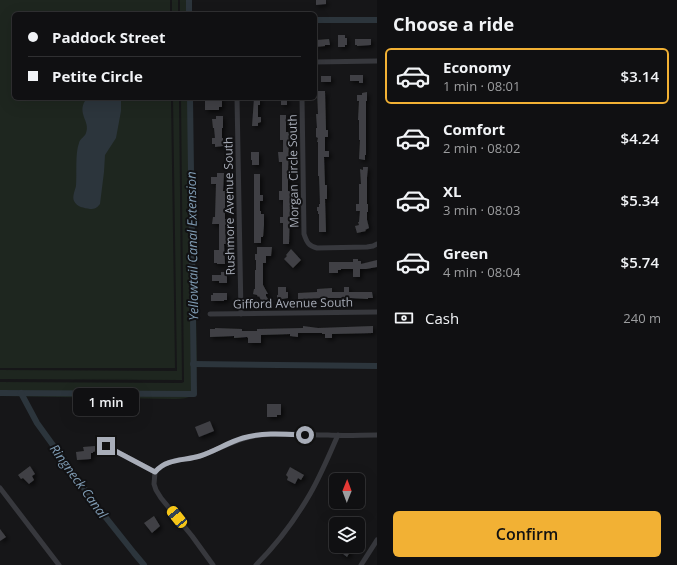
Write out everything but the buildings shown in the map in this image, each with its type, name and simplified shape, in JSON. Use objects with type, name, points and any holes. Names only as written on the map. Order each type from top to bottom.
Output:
[{"type":"street","points":[[317,62],[377,61]]},
{"type":"street","name":"Rushmore Avenue South","points":[[237,100],[241,314]]},
{"type":"street","name":"Morgan Circle South","points":[[302,100],[304,234],[306,241],[311,246],[317,248],[367,247],[377,244]]},
{"type":"street","name":"Gifford Avenue South","points":[[210,314],[377,312]]},
{"type":"street","points":[[213,565],[156,490],[154,484],[155,472],[160,466],[166,463],[201,455],[236,441],[268,434],[377,435]]},
{"type":"street","points":[[256,565],[275,545],[298,514],[315,485],[338,435]]},
{"type":"street","points":[[106,446],[155,472]]},
{"type":"street","points":[[0,488],[59,565]]},
{"type":"street","points":[[361,565],[377,540]]},
{"type":"shaded area","points":[[0,0],[170,0],[170,12],[12,12],[12,100],[171,100],[175,368],[0,368]]},
{"type":"shaded area","points":[[172,0],[178,0],[178,12],[172,12]]},
{"type":"shaded area","points":[[180,0],[190,0],[190,12],[180,12]]},
{"type":"shaded area","points":[[86,100],[121,100],[121,111],[116,138],[105,155],[100,204],[96,208],[92,209],[79,206],[75,203],[73,198],[76,186],[78,147],[80,140],[87,129],[82,108]]},
{"type":"shaded area","points":[[173,100],[179,100],[182,380],[0,379],[0,370],[177,371]]},
{"type":"shaded area","points":[[181,100],[192,100],[197,363],[195,387],[192,395],[181,399],[0,396],[0,382],[184,382]]},
{"type":"waterway","name":"Yellowtail Canal Extension","points":[[189,0],[189,12]]},
{"type":"waterway","points":[[317,20],[377,20]]},
{"type":"waterway","name":"Yellowtail Canal Extension","points":[[0,393],[194,394],[190,100]]},
{"type":"waterway","points":[[193,364],[377,366]]},
{"type":"waterway","name":"Ringneck Canal","points":[[21,393],[37,423],[99,509],[144,565]]},
{"type":"route","points":[[106,446],[155,472],[160,466],[166,463],[201,455],[244,438],[268,434],[305,435]]}]
